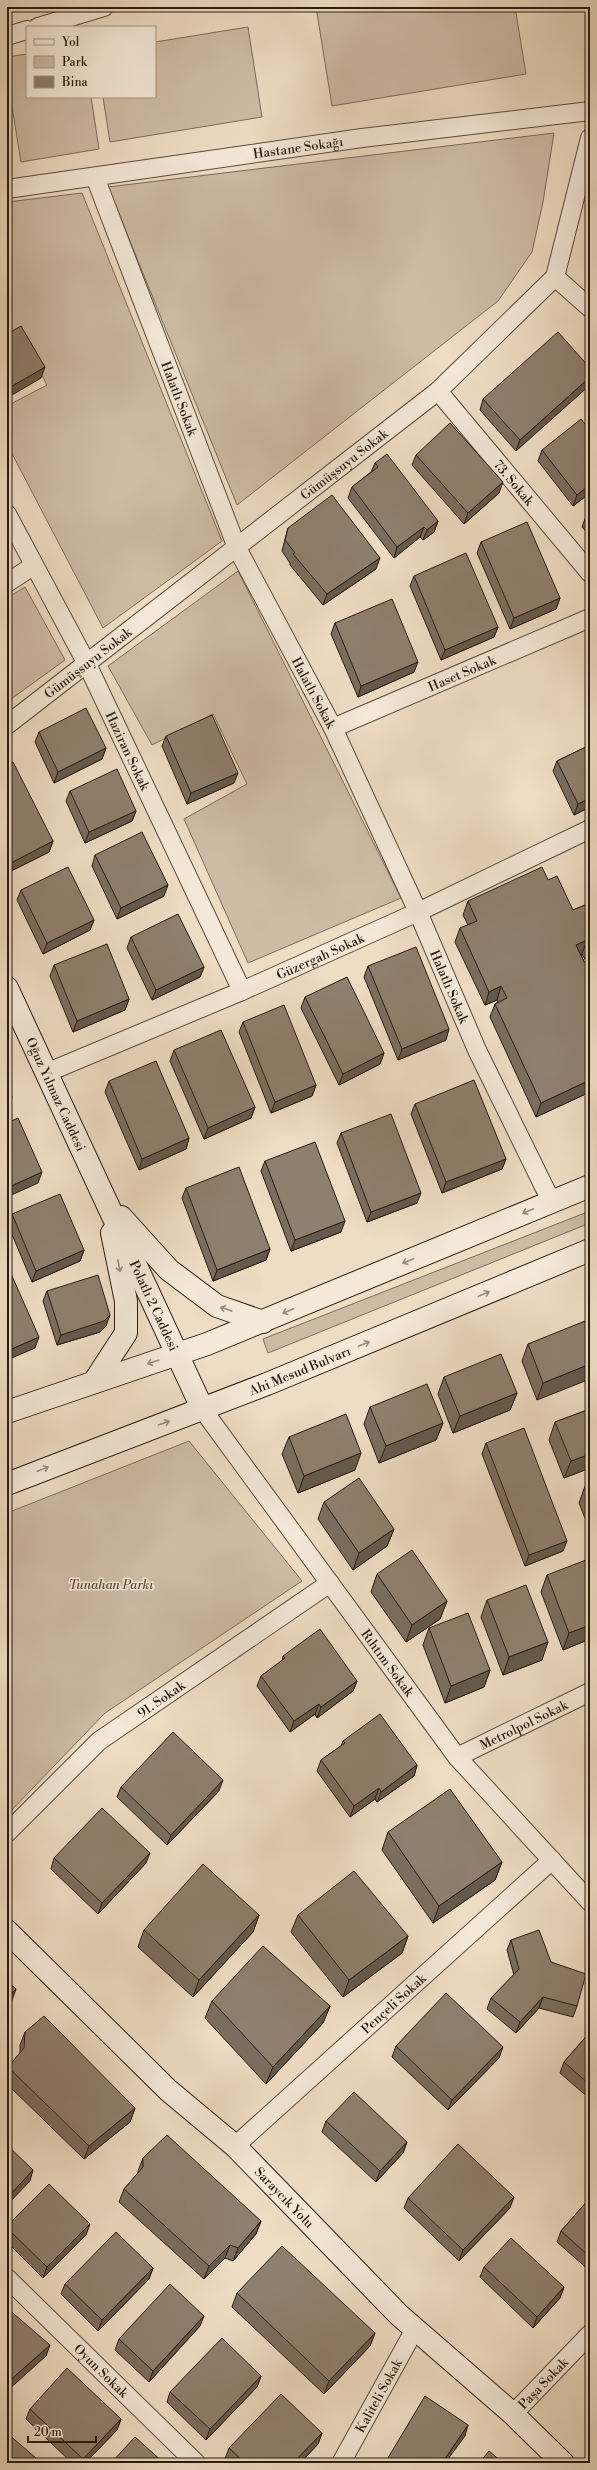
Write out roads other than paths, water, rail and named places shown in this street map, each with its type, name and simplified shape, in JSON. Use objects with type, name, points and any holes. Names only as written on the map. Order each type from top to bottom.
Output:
[{"type":"main road","name":"Oğuz Yılmaz Caddesi","points":[[7,988],[106,1200]]},
{"type":"main road","points":[[7,1412],[178,1354],[263,1322],[590,1186]]},
{"type":"main road","points":[[106,1200],[169,1270],[217,1306],[263,1322]]},
{"type":"main road","points":[[94,1382],[126,1333],[126,1301],[106,1200]]},
{"type":"main road","name":"Polatlı 2 Caddesi","points":[[106,1200],[203,1410]]},
{"type":"main road","name":"Ahi Mesud Bulvarı","points":[[7,1484],[147,1429],[203,1410],[590,1250]]},
{"type":"main road","name":"Saraycık Yolu","points":[[7,1931],[168,2090],[234,2146],[415,2329],[513,2414],[563,2463]]},
{"type":"street","points":[[41,26],[104,7]]},
{"type":"street","points":[[7,34],[26,30]]},
{"type":"street","name":"Hastane Sokağı","points":[[7,189],[362,138],[590,111]]},
{"type":"street","points":[[590,138],[555,277],[590,308]]},
{"type":"street","name":"Halatlı Sokak","points":[[95,177],[237,548],[333,728],[418,912],[478,1050],[551,1201]]},
{"type":"street","name":"Gümüşsuyu Sokak","points":[[7,725],[438,391],[555,277]]},
{"type":"street","name":"73. Sokak","points":[[438,391],[590,573]]},
{"type":"street","name":"Haziran Sokak","points":[[7,514],[33,566],[87,664],[242,991]]},
{"type":"street","points":[[7,583],[33,566]]},
{"type":"street","name":"Haset Sokak","points":[[333,728],[590,618]]},
{"type":"street","name":"Güzergah Sokak","points":[[46,1073],[242,991],[418,912],[590,829]]},
{"type":"street","name":"Rıhtım Sokak","points":[[203,1410],[457,1757],[590,1902]]},
{"type":"street","name":"91. Sokak","points":[[7,1833],[100,1741],[330,1583]]},
{"type":"street","name":"Metrolpol Sokak","points":[[457,1757],[590,1692]]},
{"type":"street","name":"Pençeli Sokak","points":[[234,2146],[552,1860]]},
{"type":"street","name":"Oyun Sokak","points":[[7,2278],[196,2463]]},
{"type":"street","name":"Kaliteli Sokak","points":[[341,2463],[415,2329]]},
{"type":"street","name":"Paşa Sokak","points":[[513,2414],[590,2334]]},
{"type":"park label","name":"Tunahan Parkı","points":[[111,1584]]}]
